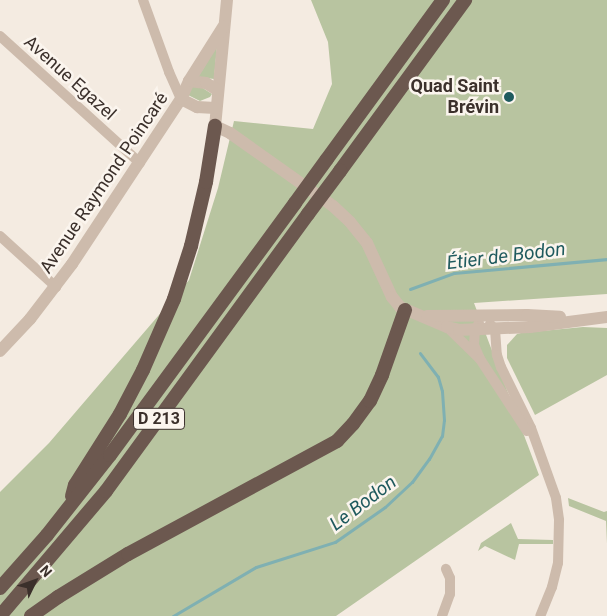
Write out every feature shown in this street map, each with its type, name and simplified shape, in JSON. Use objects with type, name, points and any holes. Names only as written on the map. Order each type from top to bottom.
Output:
[{"type":"highway","name":"D 213","points":[[0,588],[70,507],[443,0]]},
{"type":"highway","name":"D 213","points":[[0,616],[106,491],[465,0]]},
{"type":"highway","points":[[70,507],[75,485],[120,414],[155,344],[174,299],[191,246],[204,191],[215,126]]},
{"type":"highway","points":[[31,616],[128,554],[337,441],[370,401],[382,375],[405,310]]},
{"type":"street","points":[[142,0],[181,99],[197,107],[215,108]]},
{"type":"street","name":"Avenue Raymond Poincaré","points":[[215,126],[215,108],[227,0]]},
{"type":"street","name":"Avenue Raymond Poincaré","points":[[0,351],[56,287],[140,163],[225,25]]},
{"type":"street","name":"Avenue Egazel","points":[[0,36],[140,163]]},
{"type":"street","points":[[190,81],[206,83],[217,90]]},
{"type":"street","points":[[215,126],[236,137],[333,206],[350,222],[367,243],[392,298],[405,310],[425,316],[447,327],[480,359]]},
{"type":"street","points":[[0,236],[56,287]]},
{"type":"street","points":[[425,316],[483,315],[582,319]]},
{"type":"street","points":[[483,315],[495,329],[499,361],[535,440],[556,498],[559,520],[558,563],[552,587],[540,616]]},
{"type":"street","points":[[483,315],[475,330],[474,345],[480,359],[518,419],[535,440]]},
{"type":"street","points":[[447,327],[475,330],[495,329],[607,317]]},
{"type":"street","points":[[442,616],[450,594],[450,578],[446,569]]},
{"type":"green space","points":[[311,0],[607,0],[607,294],[474,303],[539,475],[336,616],[0,616],[0,492],[49,443],[189,280],[218,188],[234,121],[313,129],[332,84],[328,42]]},
{"type":"green space","points":[[217,46],[214,79],[198,77]]},
{"type":"green space","points":[[198,85],[212,94],[210,97],[200,101],[188,95],[192,87]]},
{"type":"green space","points":[[583,327],[607,328],[607,375],[535,415],[507,358],[507,345],[517,334],[521,333]]},
{"type":"green space","points":[[568,498],[604,512],[607,511],[607,544],[606,521],[569,506]]},
{"type":"green space","points":[[511,523],[518,539],[553,540],[553,544],[519,544],[515,560],[485,546],[478,551],[481,543]]},
{"type":"waterway","name":"Étier de Bodon","points":[[410,289],[454,273],[607,259]]},
{"type":"waterway","name":"Le Bodon","points":[[173,616],[256,567],[335,542],[385,507],[412,482],[429,459],[442,436],[444,420],[442,391],[438,377],[420,353]]},
{"type":"place","name":"Quad Saint Brévin","points":[[509,97]]}]
